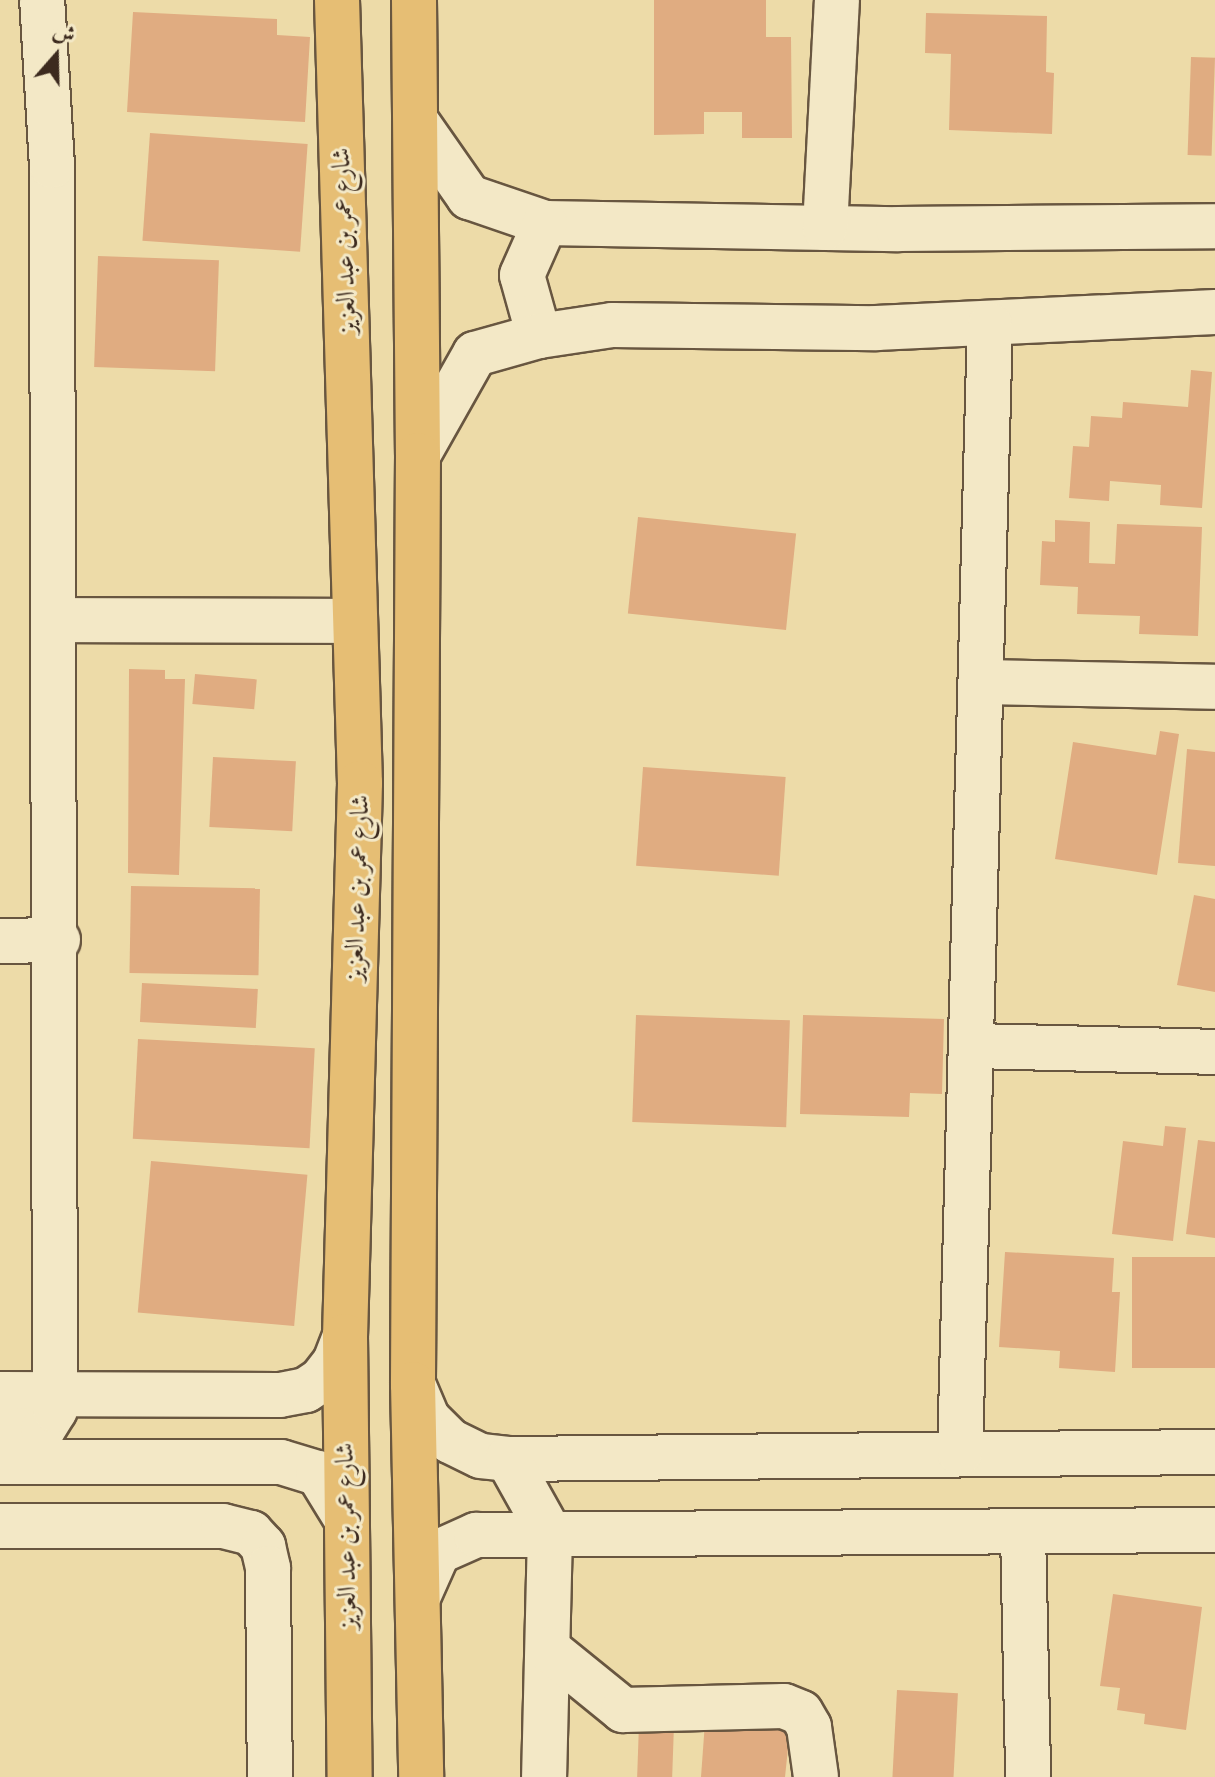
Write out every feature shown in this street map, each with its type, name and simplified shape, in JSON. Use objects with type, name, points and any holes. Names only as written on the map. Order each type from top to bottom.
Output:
[{"type":"main road","name":"شارع عمر بن عبد العزيز","points":[[337,0],[360,783],[345,1336],[350,1777]]},
{"type":"main road","points":[[414,0],[418,455],[413,1384],[421,1777]]},
{"type":"street","points":[[0,1432],[43,1429],[51,1421],[56,1394],[58,940],[52,166],[42,0]]},
{"type":"street","points":[[825,228],[837,0]]},
{"type":"street","points":[[416,121],[469,197],[545,223],[825,228],[1215,226]]},
{"type":"street","points":[[539,336],[522,275],[545,223]]},
{"type":"street","points":[[418,455],[475,354],[539,336],[612,325],[990,325],[1215,312]]},
{"type":"street","points":[[960,1453],[974,1046],[990,325]]},
{"type":"street","points":[[55,620],[355,621]]},
{"type":"street","points":[[982,682],[1215,687]]},
{"type":"street","points":[[0,941],[58,940]]},
{"type":"street","points":[[974,1046],[1215,1052]]},
{"type":"street","points":[[0,1394],[280,1395],[306,1390],[335,1362],[345,1336]]},
{"type":"street","points":[[413,1384],[428,1419],[450,1441],[481,1456],[508,1459],[1215,1452]]},
{"type":"street","points":[[508,1459],[550,1534],[544,1777]]},
{"type":"street","points":[[0,1462],[281,1462],[318,1473],[345,1517]]},
{"type":"street","points":[[0,1526],[223,1526],[251,1533],[263,1546],[268,1568],[270,1777]]},
{"type":"street","points":[[418,1597],[428,1565],[456,1541],[476,1535],[1215,1530]]},
{"type":"street","points":[[1023,1531],[1028,1777]]},
{"type":"street","points":[[548,1649],[623,1710],[784,1706],[801,1713],[809,1727],[816,1777]]},
{"type":"building","points":[[654,0],[766,0],[766,37],[791,37],[792,138],[742,138],[742,112],[704,112],[704,134],[654,135]]},
{"type":"building","points":[[133,12],[277,19],[277,35],[310,37],[305,122],[127,112]]},
{"type":"building","points":[[926,13],[1047,16],[1046,72],[1054,73],[1052,134],[949,130],[951,54],[925,53]]},
{"type":"building","points":[[1191,57],[1215,58],[1212,156],[1188,155]]},
{"type":"building","points":[[150,133],[308,144],[300,252],[142,241]]},
{"type":"building","points":[[98,256],[219,260],[215,371],[94,367]]},
{"type":"building","points":[[1191,370],[1212,372],[1202,508],[1160,505],[1161,485],[1110,481],[1109,501],[1069,498],[1073,446],[1089,447],[1091,416],[1122,418],[1123,402],[1188,407]]},
{"type":"building","points":[[638,517],[796,534],[786,630],[628,613]]},
{"type":"building","points":[[1055,520],[1090,522],[1089,563],[1115,564],[1117,524],[1202,527],[1198,636],[1139,634],[1140,616],[1077,614],[1078,587],[1040,585],[1042,541],[1055,542]]},
{"type":"building","points":[[129,669],[165,670],[165,679],[185,679],[179,875],[128,873]]},
{"type":"building","points":[[195,674],[257,679],[254,709],[192,704]]},
{"type":"building","points":[[1160,731],[1179,734],[1157,875],[1055,859],[1073,742],[1156,755]]},
{"type":"building","points":[[1187,749],[1215,752],[1215,866],[1178,863]]},
{"type":"building","points":[[213,757],[296,761],[292,831],[209,827]]},
{"type":"building","points":[[643,767],[786,777],[779,876],[636,866]]},
{"type":"building","points":[[131,886],[260,888],[258,975],[129,973]]},
{"type":"building","points":[[1194,895],[1215,899],[1215,992],[1177,985]]},
{"type":"building","points":[[142,983],[258,989],[256,1028],[140,1022]]},
{"type":"building","points":[[636,1015],[790,1020],[786,1127],[632,1122]]},
{"type":"building","points":[[803,1015],[944,1019],[942,1094],[910,1093],[909,1117],[800,1114]]},
{"type":"building","points":[[138,1039],[315,1048],[310,1148],[133,1139]]},
{"type":"building","points":[[1165,1126],[1186,1128],[1173,1241],[1112,1234],[1123,1141],[1163,1146]]},
{"type":"building","points":[[1198,1140],[1215,1142],[1215,1238],[1186,1234]]},
{"type":"building","points":[[151,1161],[307,1175],[294,1326],[138,1312]]},
{"type":"building","points":[[1005,1252],[1114,1258],[1112,1292],[1120,1292],[1115,1372],[1059,1368],[1060,1351],[999,1347]]},
{"type":"building","points":[[1132,1257],[1215,1257],[1215,1368],[1132,1368]]},
{"type":"building","points":[[1113,1594],[1202,1607],[1186,1730],[1144,1724],[1145,1714],[1117,1710],[1120,1688],[1100,1686]]},
{"type":"building","points":[[897,1690],[958,1693],[954,1777],[892,1777]]},
{"type":"building","points":[[705,1722],[790,1729],[785,1777],[701,1777]]},
{"type":"building","points":[[639,1724],[674,1725],[672,1777],[637,1777]]}]
